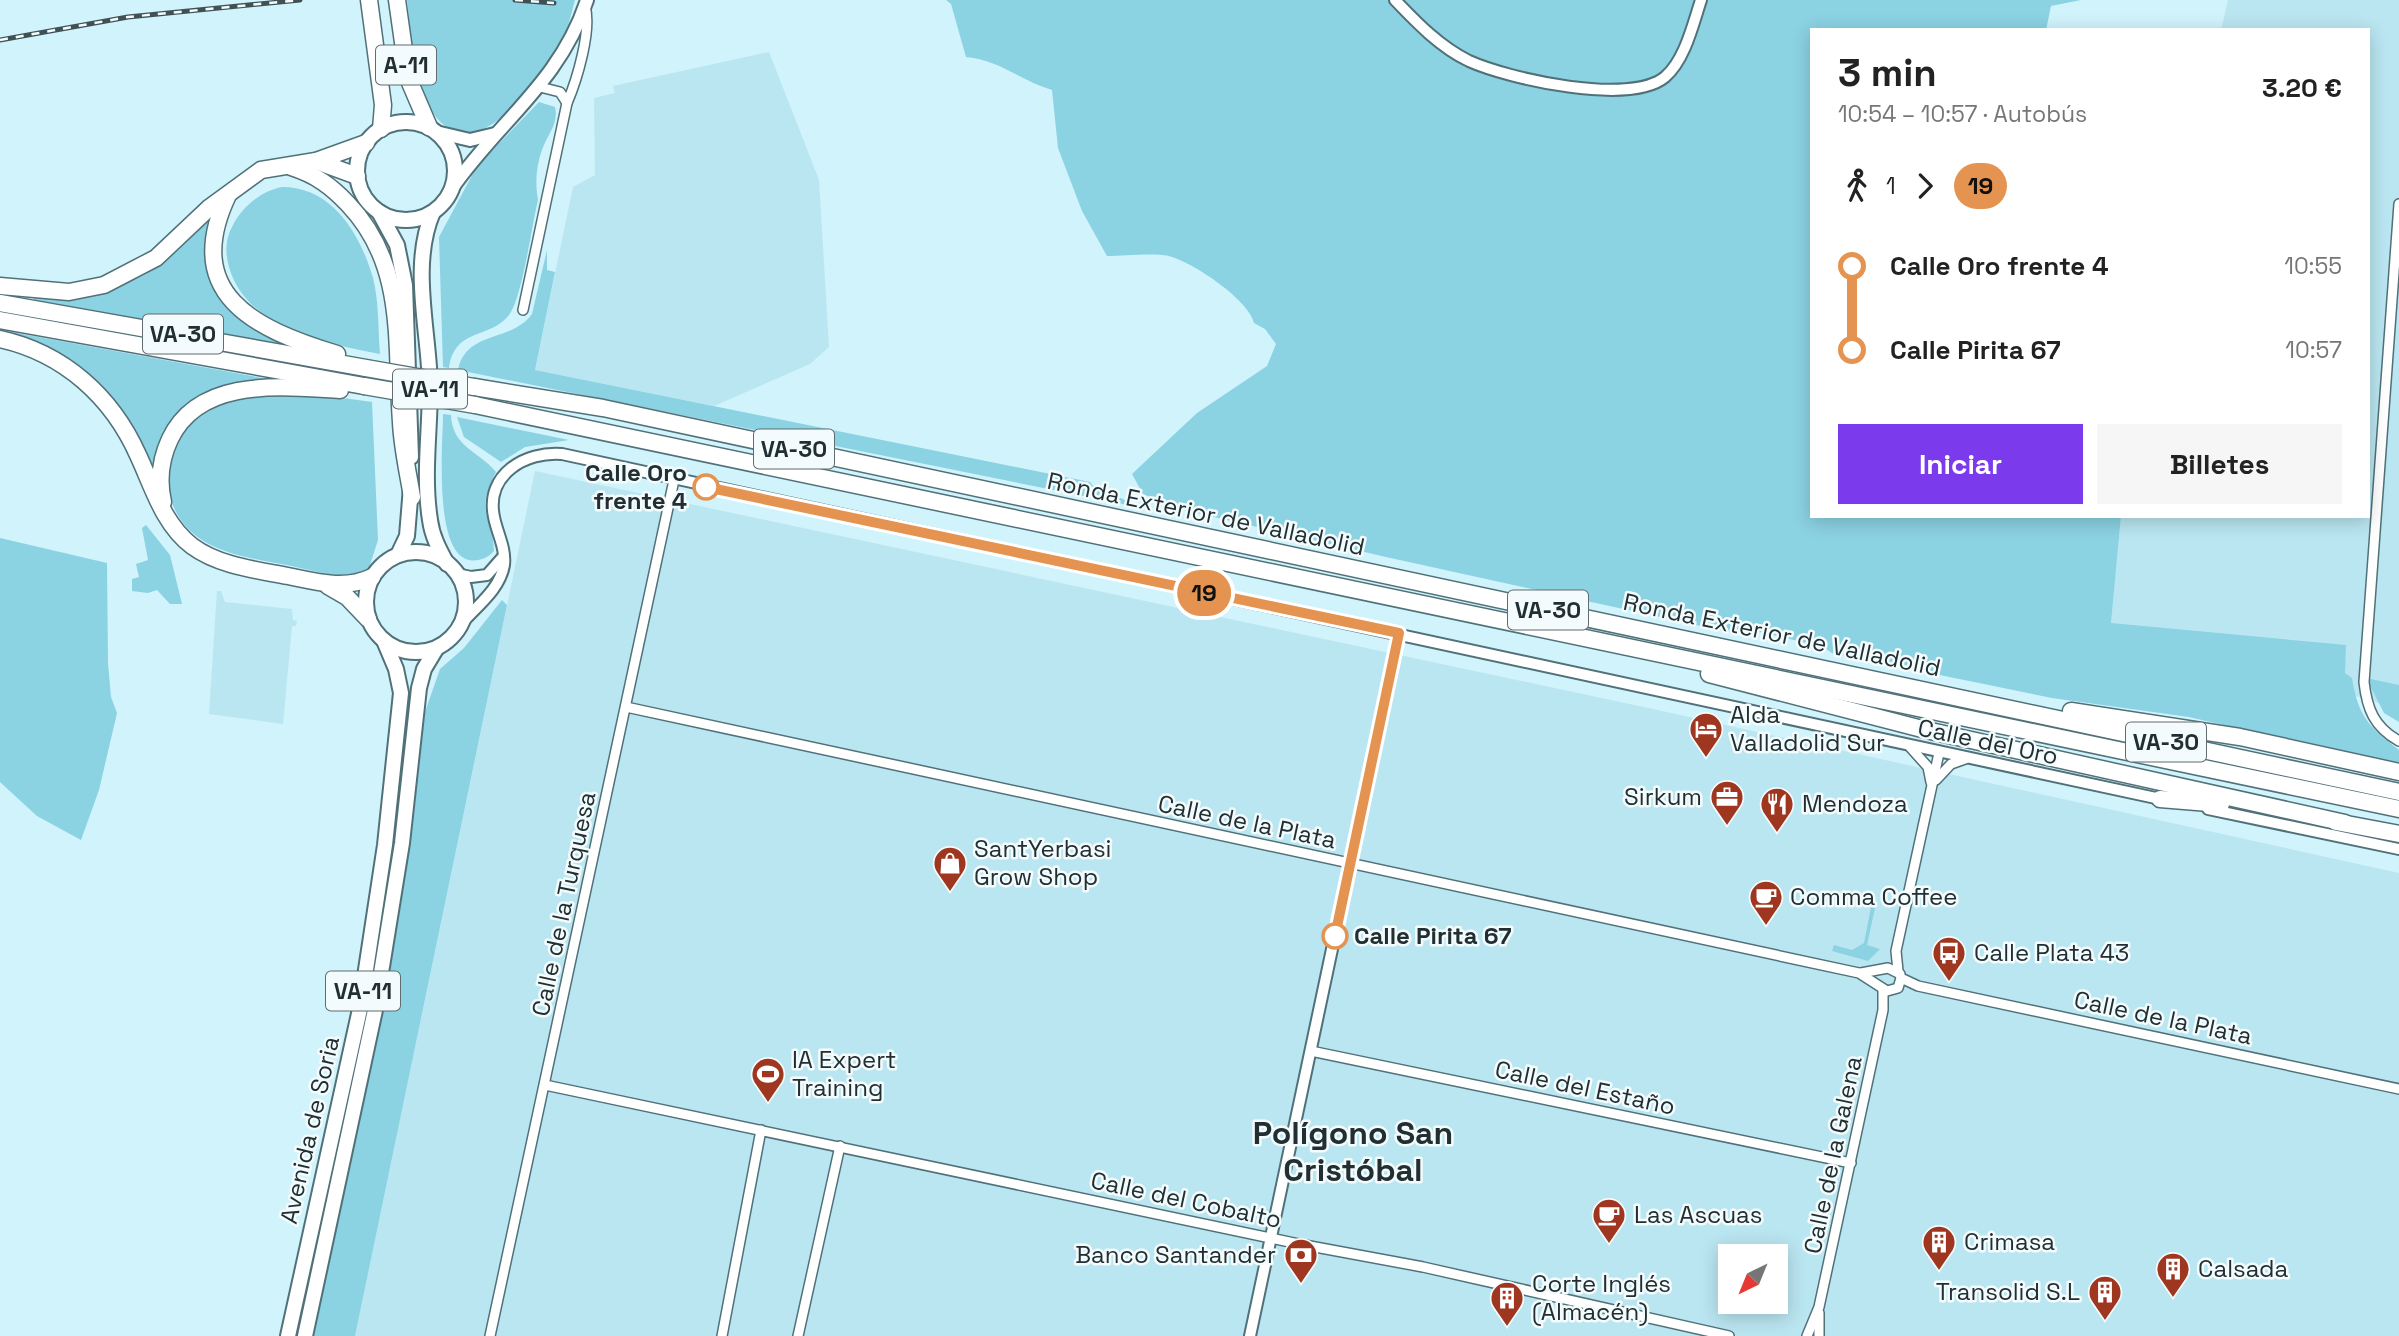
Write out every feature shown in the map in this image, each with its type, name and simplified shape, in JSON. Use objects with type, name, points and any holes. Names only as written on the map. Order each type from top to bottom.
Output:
[{"type":"highway","name":"A-11","points":[[369,0],[383,105],[381,129]]},
{"type":"highway","name":"A-11","points":[[397,0],[408,78],[433,130]]},
{"type":"highway","points":[[0,286],[69,292],[104,285],[156,258],[230,193],[261,170],[316,161],[366,143],[381,129],[406,122],[433,130],[453,155],[453,187]]},
{"type":"highway","points":[[316,161],[358,176],[359,159],[366,143]]},
{"type":"highway","points":[[285,165],[310,173],[329,184],[356,213],[387,263],[395,307],[401,426],[412,497]]},
{"type":"highway","name":"VA-11","points":[[358,176],[368,202],[379,212],[397,244],[405,285],[412,497],[407,536],[398,555]]},
{"type":"highway","name":"VA-11","points":[[436,649],[455,634],[463,622],[467,600],[432,531],[427,500],[430,384],[423,273],[425,232],[433,212],[443,204],[453,187]]},
{"type":"highway","points":[[230,193],[218,218],[212,243],[213,266],[222,287],[238,308],[293,340],[348,358],[366,369]]},
{"type":"highway","points":[[379,212],[406,220],[433,212]]},
{"type":"highway","name":"Ronda Exterior de Valladolid","points":[[0,303],[366,369],[603,408],[1933,690],[2399,792]]},
{"type":"highway","name":"Ronda Exterior de Valladolid","points":[[0,320],[475,405],[2399,809]]},
{"type":"highway","points":[[0,339],[52,359],[84,380],[98,393],[126,432],[171,524],[192,546],[215,558],[319,582],[353,584],[372,577]]},
{"type":"highway","points":[[171,524],[162,495],[162,462],[174,430],[197,405],[228,392],[277,387],[348,390],[364,386]]},
{"type":"highway","points":[[368,619],[366,595],[372,577],[381,566],[398,555],[424,553],[452,569]]},
{"type":"highway","points":[[319,582],[341,593],[368,619]]},
{"type":"highway","name":"VA-11","points":[[368,619],[385,643]]},
{"type":"highway","points":[[385,643],[407,652],[436,649]]},
{"type":"highway","name":"Avenida de Soria","points":[[288,1336],[360,1009],[377,903],[401,693],[385,643]]},
{"type":"highway","points":[[1637,648],[1680,666],[1926,730],[2399,834]]},
{"type":"highway","name":"Avenida de Soria","points":[[305,1336],[375,1010],[402,843],[419,688],[424,669],[436,649]]},
{"type":"highway","points":[[1933,690],[2240,737],[2399,772]]},
{"type":"highway","points":[[2161,799],[2246,807],[2346,823]]},
{"type":"main road","points":[[453,187],[495,134],[540,87],[573,37],[586,3]]},
{"type":"main road","points":[[433,130],[470,141],[495,134]]},
{"type":"street","points":[[1395,0],[1430,34],[1469,61],[1513,74],[1613,91],[1648,88],[1672,70],[1701,0]]},
{"type":"street","points":[[523,310],[567,103],[574,86],[587,28],[586,3]]},
{"type":"street","points":[[540,87],[560,92],[567,103]]},
{"type":"street","points":[[2399,204],[2364,682],[2367,708],[2376,723],[2399,741]]},
{"type":"street","name":"Calle del Oro","points":[[504,552],[494,516],[494,494],[505,474],[526,458],[562,454],[1399,633],[1965,759],[2399,849]]},
{"type":"street","name":"Calle de la Turquesa","points":[[491,1336],[674,480]]},
{"type":"street","points":[[452,569],[471,577],[487,575],[494,570],[504,552]]},
{"type":"street","points":[[463,622],[499,579],[504,552]]},
{"type":"street","points":[[1250,1336],[1399,633]]},
{"type":"street","name":"Calle de la Plata","points":[[626,707],[1859,973],[1881,986],[1896,989],[1918,985]]},
{"type":"street","points":[[1910,747],[1928,767],[1931,787]]},
{"type":"street","points":[[1900,975],[1896,951],[1939,753]]},
{"type":"street","points":[[1931,787],[1951,764],[1965,759]]},
{"type":"street","points":[[1883,970],[1896,951]]},
{"type":"street","name":"Calle de la Plata","points":[[1859,973],[1883,970],[1900,975],[1918,985],[2399,1089]]},
{"type":"street","name":"Calle de la Galena","points":[[1807,1336],[1819,1307],[1883,1010],[1883,970]]},
{"type":"street","name":"Calle de la Galena","points":[[1883,1010],[1896,989],[1900,975]]},
{"type":"street","name":"Calle del Estaño","points":[[1311,1051],[1851,1163]]},
{"type":"street","name":"Calle del Cobalto","points":[[545,1085],[1271,1238],[1423,1267],[1729,1336]]},
{"type":"street","points":[[722,1336],[761,1130]]},
{"type":"street","points":[[798,1336],[839,1146]]},
{"type":"street","name":"Calle de la Galena","points":[[1819,1307],[1819,1336]]},
{"type":"shaded area","points":[[407,0],[575,0],[566,31],[556,50],[525,94],[506,114],[486,128],[466,133],[446,127],[422,93],[413,54]]},
{"type":"shaded area","points":[[946,0],[2081,0],[2051,6],[2046,28],[1810,28],[1810,518],[2121,518],[2111,623],[2346,645],[2345,673],[2352,678],[2366,720],[2399,750],[2399,766],[2189,717],[2052,698],[1832,653],[1823,647],[1760,632],[1742,635],[1176,508],[1143,494],[1132,474],[1197,413],[1267,366],[1276,344],[1265,329],[1254,323],[1250,314],[1232,294],[1194,267],[1166,256],[1107,256],[1082,211],[1058,148],[1052,90],[989,62],[966,57],[951,4]]},
{"type":"shaded area","points":[[2228,0],[2399,0],[2399,709],[2111,623],[2121,518],[2370,518],[2370,28],[2221,28]]},
{"type":"shaded area","points":[[769,52],[819,180],[829,347],[810,364],[714,406],[535,370],[573,187],[595,175],[594,98],[615,93],[613,86]]},
{"type":"shaded area","points":[[539,102],[555,107],[556,113],[538,162],[538,200],[514,306],[501,323],[458,346],[452,355],[449,368],[443,367],[439,237],[477,166]]},
{"type":"shaded area","points":[[282,187],[300,189],[315,195],[329,204],[352,229],[373,278],[380,354],[336,345],[291,330],[252,305],[238,288],[227,256],[230,230],[241,212],[253,201]]},
{"type":"shaded area","points":[[208,215],[205,257],[216,291],[238,314],[299,348],[34,300],[34,295],[114,287],[133,281],[168,258]]},
{"type":"shaded area","points":[[547,250],[547,270],[555,272],[535,370],[1090,482],[1099,490],[1133,506],[458,370],[470,348],[513,329],[532,314]]},
{"type":"shaded area","points":[[0,330],[290,383],[186,408],[157,481],[109,396],[89,376],[0,334]]},
{"type":"shaded area","points":[[307,393],[372,402],[378,540],[369,568],[360,572],[342,575],[323,573],[221,550],[199,538],[183,523],[173,506],[168,486],[174,447],[184,430],[199,415],[228,400]]},
{"type":"shaded area","points":[[443,414],[451,415],[461,442],[496,472],[485,506],[494,551],[479,560],[469,560],[458,553],[450,538],[445,518],[442,495]]},
{"type":"shaded area","points":[[457,417],[569,440],[525,447],[501,462],[464,437]]},
{"type":"shaded area","points":[[535,471],[1653,709],[2399,873],[2399,1336],[355,1336]]},
{"type":"shaded area","points":[[146,525],[170,555],[182,604],[170,604],[157,590],[148,593],[132,591],[132,579],[139,577],[136,564],[148,560],[142,528]]},
{"type":"shaded area","points":[[0,538],[107,563],[108,663],[111,697],[117,713],[99,790],[81,840],[37,816],[0,782]]},
{"type":"shaded area","points":[[217,591],[221,591],[225,602],[292,609],[293,620],[297,621],[296,626],[292,626],[283,724],[209,714]]},
{"type":"shaded area","points":[[502,600],[507,605],[355,1336],[313,1336],[387,990],[410,843],[425,712],[440,669],[464,648]]},
{"type":"shaded area","points":[[2366,678],[2399,685],[2399,722],[2384,713]]},
{"type":"shaded area","points":[[1872,902],[1876,903],[1867,945],[1880,949],[1868,961],[1832,951],[1834,945],[1852,950],[1864,943]]},
{"type":"railway","points":[[0,40],[128,17],[300,0]]},
{"type":"railway","points":[[515,0],[554,3]]},
{"type":"bus line","name":"19","points":[[706,487],[1399,633],[1335,936]]},
{"type":"place","name":"Calle Oro frente 4","points":[[706,487]]},
{"type":"place","name":"Alda Valladolid Sur","points":[[1706,759]]},
{"type":"place","name":"Sirkum","points":[[1727,827]]},
{"type":"place","name":"Mendoza","points":[[1777,834]]},
{"type":"place","name":"SantYerbasi Grow Shop","points":[[950,893]]},
{"type":"place","name":"Comma Coffee","points":[[1766,927]]},
{"type":"place","name":"Calle Pirita 67","points":[[1335,936]]},
{"type":"place","name":"Calle Plata 43","points":[[1949,983]]},
{"type":"place","name":"IA Expert Training","points":[[768,1104]]},
{"type":"place","name":"Las Ascuas","points":[[1609,1245]]},
{"type":"place","name":"Crimasa","points":[[1939,1272]]},
{"type":"place","name":"Banco Santander","points":[[1301,1285]]},
{"type":"place","name":"Calsada","points":[[2173,1299]]},
{"type":"place","name":"Transolid S.L","points":[[2105,1322]]},
{"type":"place","name":"Corte Inglés (Almacén)","points":[[1507,1328]]},
{"type":"district","name":"Polígono San Cristóbal","points":[[1353,1152]]}]
